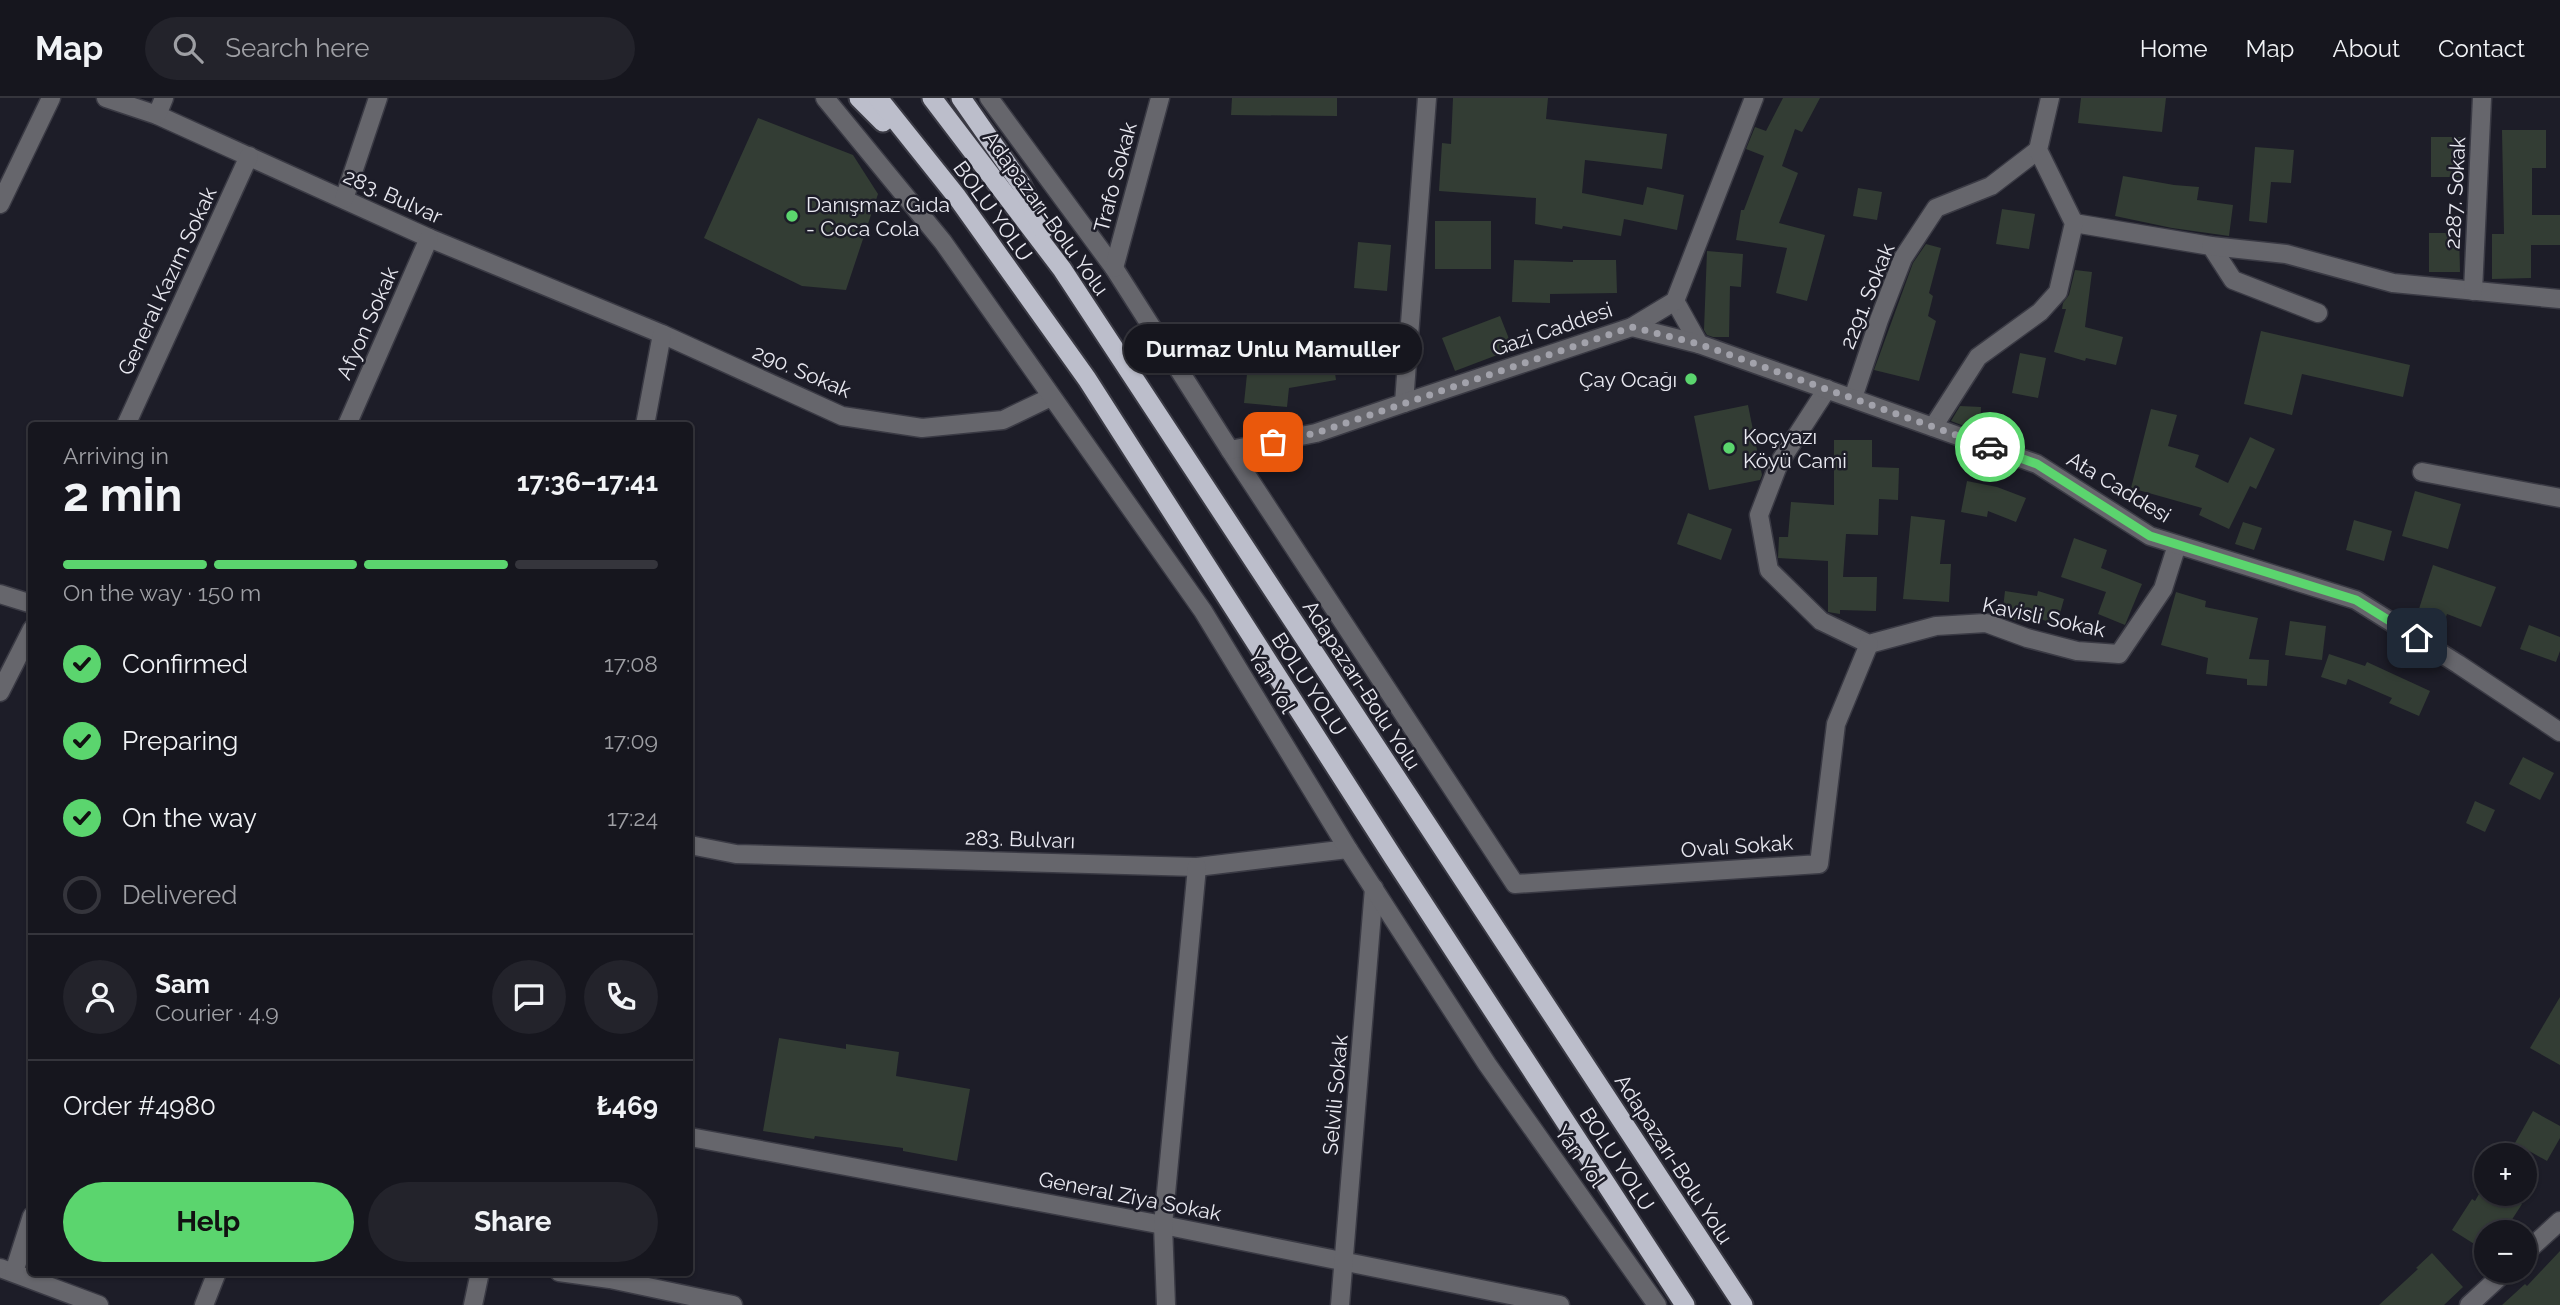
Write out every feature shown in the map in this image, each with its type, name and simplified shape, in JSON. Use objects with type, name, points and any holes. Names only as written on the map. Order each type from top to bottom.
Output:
[{"type":"highway","points":[[859,98],[957,197]]},
{"type":"highway","name":"BOLU YOLU","points":[[878,98],[957,197],[1087,379],[1385,846],[1685,1305]]},
{"type":"highway","name":"Adapazarı-Bolu Yolu","points":[[932,98],[1062,269],[1743,1305]]},
{"type":"highway","points":[[961,98],[1021,184],[1062,269]]},
{"type":"highway","points":[[1716,1265],[1749,1305]]},
{"type":"street","points":[[0,204],[51,98]]},
{"type":"street","name":"283. Bulvar","points":[[106,98],[160,106],[249,156],[429,238],[662,334]]},
{"type":"street","points":[[344,199],[378,98]]},
{"type":"street","name":"Yan Yol","points":[[825,98],[943,242],[1203,611],[1348,849],[1487,1064],[1657,1305]]},
{"type":"street","points":[[989,98],[1114,268],[1230,450]]},
{"type":"street","name":"Trafo Sokak","points":[[1114,268],[1160,98]]},
{"type":"street","points":[[1404,403],[1427,98]]},
{"type":"street","points":[[1699,344],[1675,301],[1754,98]]},
{"type":"street","points":[[1933,427],[1978,356],[2040,312],[2058,292],[2074,223],[2038,150],[2050,98]]},
{"type":"street","name":"2287. Sokak","points":[[2473,291],[2482,98]]},
{"type":"street","name":"2291. Sokak","points":[[1853,398],[1903,258],[1936,208],[1991,187],[2038,150]]},
{"type":"street","name":"General Kazım Sokak","points":[[127,422],[249,156]]},
{"type":"street","points":[[2074,223],[2211,246],[2286,254],[2393,283],[2560,299]]},
{"type":"street","name":"Afyon Sokak","points":[[347,422],[429,238]]},
{"type":"street","points":[[2211,246],[2233,280],[2318,313]]},
{"type":"street","name":"Gazi Caddesi","points":[[1230,450],[1316,433],[1632,327],[1675,301]]},
{"type":"street","name":"Ata Caddesi","points":[[1632,327],[1699,344],[2037,464],[2150,536],[2356,600],[2560,732]]},
{"type":"street","points":[[646,422],[662,334]]},
{"type":"street","name":"290. Sokak","points":[[662,334],[842,416],[922,428],[1003,420],[1051,397]]},
{"type":"street","points":[[1827,389],[1779,463],[1759,515],[1769,570],[1821,621],[1869,644]]},
{"type":"street","name":"Ovalı Sokak","points":[[1230,450],[1516,884],[1819,864],[1836,724],[1869,644]]},
{"type":"street","points":[[2422,472],[2560,498]]},
{"type":"street","name":"Kavisli Sokak","points":[[1869,644],[1936,626],[1986,624],[2077,651],[2119,654],[2163,589],[2177,545]]},
{"type":"street","points":[[0,594],[28,603]]},
{"type":"street","points":[[0,692],[28,637]]},
{"type":"street","name":"283. Bulvarı","points":[[693,846],[736,854],[1197,867],[1348,849]]},
{"type":"street","points":[[1166,1305],[1163,1225],[1197,867]]},
{"type":"street","name":"Selvili Sokak","points":[[1340,1305],[1374,888]]},
{"type":"street","name":"General Ziya Sokak","points":[[693,1137],[1163,1225],[1560,1305]]},
{"type":"street","points":[[2537,1242],[2560,1221]]},
{"type":"street","points":[[28,1225],[7,1270],[99,1305]]},
{"type":"street","points":[[204,1305],[215,1276]]},
{"type":"street","points":[[473,1305],[479,1276]]},
{"type":"street","points":[[588,1276],[733,1305]]},
{"type":"street","points":[[2469,1305],[2493,1283]]},
{"type":"building","points":[[1232,98],[1337,98],[1337,116],[1231,115]]},
{"type":"building","points":[[1453,98],[1548,98],[1546,119],[1667,134],[1662,169],[1585,160],[1582,193],[1643,205],[1647,187],[1684,195],[1677,230],[1624,219],[1621,236],[1563,226],[1562,229],[1535,224],[1536,198],[1439,191],[1442,143],[1451,144]]},
{"type":"building","points":[[1783,98],[1820,98],[1802,132],[1795,129],[1782,166],[1798,173],[1779,223],[1825,235],[1807,301],[1776,293],[1787,248],[1736,240],[1741,210],[1744,210],[1764,156],[1746,149],[1755,127],[1766,131]]},
{"type":"building","points":[[2081,98],[2166,98],[2162,132],[2078,123]]},
{"type":"building","name":"Danışmaz Gıda - Coca Cola","points":[[758,118],[853,155],[878,194],[846,290],[802,286],[704,238]]},
{"type":"building","points":[[2502,130],[2546,130],[2546,168],[2532,168],[2532,215],[2560,215],[2560,245],[2531,245],[2531,278],[2492,279],[2492,234],[2504,234]]},
{"type":"building","points":[[2431,137],[2462,137],[2463,177],[2431,177]]},
{"type":"building","points":[[2255,147],[2294,150],[2291,183],[2271,182],[2267,223],[2249,221]]},
{"type":"building","points":[[2123,176],[2199,187],[2197,200],[2233,205],[2229,236],[2115,216]]},
{"type":"building","points":[[1858,188],[1882,192],[1877,220],[1853,216]]},
{"type":"building","points":[[2002,209],[2035,214],[2029,249],[1996,244]]},
{"type":"building","points":[[1435,221],[1491,221],[1491,269],[1435,269]]},
{"type":"building","points":[[2429,233],[2459,233],[2460,272],[2429,272]]},
{"type":"building","points":[[1358,242],[1391,245],[1387,291],[1354,288]]},
{"type":"building","points":[[1926,244],[1941,248],[1929,293],[1933,296],[1928,316],[1936,321],[1919,381],[1874,370],[1913,263]]},
{"type":"building","points":[[1707,251],[1743,254],[1741,287],[1730,286],[1729,337],[1713,337],[1707,335],[1704,330]]},
{"type":"building","points":[[1514,260],[1616,260],[1617,293],[1550,294],[1550,303],[1512,302]]},
{"type":"building","points":[[2075,270],[2092,272],[2085,327],[2123,337],[2116,365],[2086,358],[2085,361],[2054,352],[2066,309],[2062,309],[2063,303],[2069,295]]},
{"type":"building","points":[[1500,316],[1513,349],[1455,371],[1442,338]]},
{"type":"building","points":[[2261,331],[2410,365],[2403,397],[2302,374],[2292,415],[2244,404]]},
{"type":"building","points":[[1331,345],[1336,380],[1289,388],[1287,407],[1244,403],[1249,355],[1307,360],[1305,349]]},
{"type":"building","points":[[2020,353],[2046,358],[2038,398],[2012,393]]},
{"type":"building","name":"Koçyazı Köyü Cami","points":[[1748,405],[1762,475],[1760,480],[1709,490],[1694,416]]},
{"type":"building","points":[[1960,406],[1981,407],[1980,427],[1964,426],[1951,421]]},
{"type":"building","points":[[2151,409],[2177,415],[2168,446],[2199,455],[2195,467],[2228,483],[2250,437],[2275,449],[2256,489],[2250,486],[2229,529],[2199,515],[2202,508],[2131,488]]},
{"type":"building","points":[[1834,440],[1872,440],[1872,467],[1899,468],[1898,500],[1879,499],[1878,535],[1846,534],[1843,577],[1877,577],[1876,611],[1840,610],[1840,614],[1828,612],[1828,561],[1778,558],[1779,537],[1788,537],[1791,502],[1834,505]]},
{"type":"building","points":[[1967,481],[1997,487],[2026,498],[2016,522],[1988,511],[1987,517],[1961,512]]},
{"type":"building","points":[[2415,491],[2461,504],[2448,549],[2402,536]]},
{"type":"building","points":[[1688,513],[1732,529],[1721,560],[1677,544]]},
{"type":"building","points":[[1911,516],[1945,520],[1940,564],[1951,564],[1949,602],[1903,599]]},
{"type":"building","points":[[2354,520],[2392,531],[2384,561],[2346,550]]},
{"type":"building","points":[[2243,522],[2262,528],[2254,550],[2235,544]]},
{"type":"building","points":[[2074,538],[2107,550],[2101,568],[2142,584],[2125,625],[2098,614],[2106,592],[2061,577]]},
{"type":"building","points":[[2433,565],[2496,587],[2481,627],[2447,614],[2445,620],[2418,612]]},
{"type":"building","points":[[2005,591],[2037,596],[2038,591],[2064,599],[2057,624],[2023,614],[2022,622],[2002,617]]},
{"type":"building","points":[[2176,592],[2206,601],[2205,607],[2258,618],[2249,659],[2269,660],[2267,686],[2247,685],[2247,679],[2206,674],[2208,658],[2161,645]]},
{"type":"building","points":[[2290,621],[2326,626],[2322,660],[2285,655]]},
{"type":"building","points":[[2529,625],[2560,637],[2560,651],[2556,662],[2520,649]]},
{"type":"building","points":[[2329,654],[2365,666],[2367,662],[2430,691],[2419,716],[2389,703],[2392,698],[2348,679],[2346,685],[2321,677]]},
{"type":"building","points":[[2523,757],[2554,773],[2540,800],[2509,784]]},
{"type":"building","points":[[2475,801],[2495,810],[2485,832],[2466,823]]},
{"type":"building","points":[[2560,997],[2560,1065],[2530,1048]]},
{"type":"building","points":[[779,1038],[846,1049],[846,1044],[899,1052],[896,1076],[970,1089],[957,1161],[903,1151],[903,1148],[763,1131]]},
{"type":"building","points":[[2533,1111],[2560,1126],[2560,1138],[2547,1161],[2537,1155],[2537,1143],[2515,1143]]},
{"type":"building","points":[[2472,1199],[2474,1206],[2521,1206],[2512,1220],[2474,1220],[2474,1244],[2452,1230]]},
{"type":"building","points":[[2560,1251],[2560,1305],[2502,1305],[2525,1284],[2527,1286],[2537,1283],[2537,1275]]},
{"type":"building","points":[[2432,1253],[2463,1287],[2444,1305],[2379,1305],[2418,1269],[2416,1268]]},
{"type":"way so far","points":[[1273,442],[1316,433],[1632,327],[1699,344],[1990,447]]},
{"type":"place","name":"Danışmaz Gıda - Coca Cola","points":[[792,216]]},
{"type":"place","name":"Çay Ocağı","points":[[1691,379]]},
{"type":"place","name":"Durmaz Unlu Mamuller","points":[[1273,442]]},
{"type":"place","name":"Koçyazı Köyü Cami","points":[[1729,448]]},
{"type":"route","points":[[1990,447],[2037,464],[2150,536],[2356,600],[2417,638]]}]
